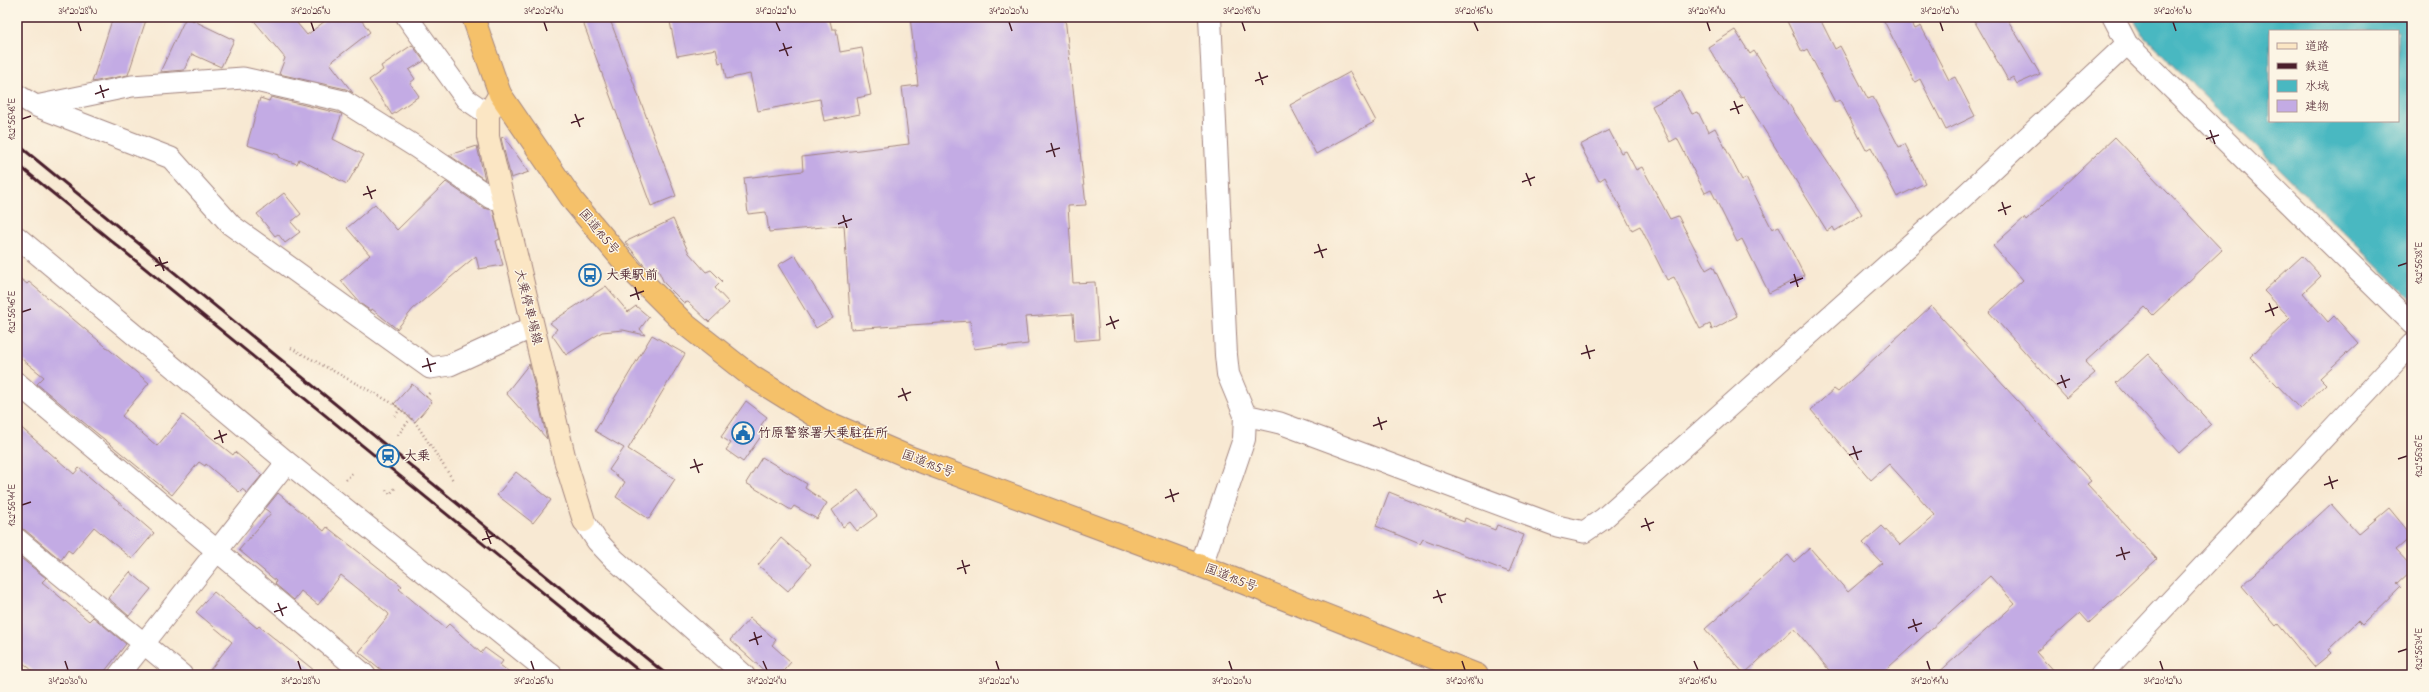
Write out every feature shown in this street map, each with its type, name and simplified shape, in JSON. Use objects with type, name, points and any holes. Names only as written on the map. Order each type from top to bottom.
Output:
[{"type":"highway","name":"国道185号","points":[[473,17],[500,94],[574,202],[630,269],[686,325],[751,376],[820,418],[902,454],[1200,566],[1477,675]]},
{"type":"main road","points":[[488,114],[500,94]]},
{"type":"main road","name":"大乗停車場線","points":[[488,114],[488,137],[502,200],[565,460],[584,521]]},
{"type":"street","points":[[407,17],[466,99],[488,114]]},
{"type":"street","points":[[1200,566],[1244,439],[1245,415],[1228,374],[1226,355],[1210,17]]},
{"type":"street","points":[[2113,17],[2127,44],[2412,324]]},
{"type":"street","points":[[1245,415],[1280,423],[1557,526],[1584,532],[1603,519],[1960,200],[2127,44]]},
{"type":"street","points":[[36,106],[132,86],[244,78],[343,101],[491,198],[502,200]]},
{"type":"street","points":[[17,95],[36,106],[171,158],[232,225],[430,368],[450,365],[533,327]]},
{"type":"street","points":[[17,236],[287,462],[552,675]]},
{"type":"street","points":[[2101,675],[2412,344]]},
{"type":"street","points":[[17,383],[217,553],[365,675]]},
{"type":"street","points":[[119,675],[217,553],[287,462]]},
{"type":"street","points":[[584,521],[597,540],[614,559],[744,675]]},
{"type":"street","points":[[17,539],[182,675]]},
{"type":"path","points":[[291,348],[400,409],[411,418],[453,480]]},
{"type":"path","points":[[395,416],[400,409]]},
{"type":"path","points":[[398,435],[411,418]]},
{"type":"path","points":[[341,486],[354,471]]},
{"type":"path","points":[[386,490],[390,494],[395,488]]},
{"type":"water","points":[[2132,17],[2412,17],[2412,300],[2143,35]]},
{"type":"building","points":[[113,17],[147,17],[128,75],[92,82]]},
{"type":"building","points":[[186,17],[234,40],[221,67],[192,54],[184,70],[160,72]]},
{"type":"building","points":[[251,17],[292,17],[307,35],[330,17],[359,17],[370,32],[330,63],[353,93],[346,89],[279,74],[285,58]]},
{"type":"building","points":[[581,17],[609,17],[676,196],[651,206]]},
{"type":"building","points":[[669,17],[829,17],[832,29],[836,29],[840,52],[862,48],[871,95],[857,98],[860,114],[824,121],[820,99],[758,111],[750,74],[726,79],[723,62],[719,63],[716,49],[677,56]]},
{"type":"building","points":[[910,17],[1065,17],[1086,205],[1068,206],[1073,283],[1095,282],[1099,339],[1075,341],[1073,314],[1025,317],[1028,344],[1003,347],[1003,345],[974,349],[970,321],[851,329],[844,225],[769,232],[766,212],[748,214],[744,178],[803,171],[802,157],[909,144],[902,87],[918,85]]},
{"type":"building","points":[[1785,17],[1819,17],[1835,49],[1840,46],[1868,99],[1873,97],[1899,147],[1905,144],[1925,183],[1897,197],[1871,147],[1866,150],[1840,100],[1835,102],[1807,49],[1802,52]]},
{"type":"building","points":[[1882,17],[1909,17],[1915,29],[1921,26],[1949,80],[1955,77],[1975,116],[1946,130],[1920,79],[1915,82]]},
{"type":"building","points":[[1972,17],[2006,17],[2040,74],[2017,84],[2013,77],[2008,80]]},
{"type":"building","points":[[1735,30],[1750,54],[1754,51],[1862,214],[1835,231],[1833,227],[1827,231],[1744,97],[1741,98],[1708,47]]},
{"type":"building","points":[[412,45],[424,61],[409,70],[415,79],[410,83],[419,96],[392,115],[369,80],[383,70],[381,66]]},
{"type":"building","points":[[1350,72],[1376,121],[1316,154],[1290,105]]},
{"type":"building","points":[[1680,91],[1692,114],[1698,112],[1708,132],[1715,128],[1742,180],[1746,178],[1772,229],[1779,226],[1804,275],[1769,293],[1742,239],[1737,242],[1711,190],[1705,193],[1677,138],[1670,142],[1652,106]]},
{"type":"building","points":[[271,97],[342,114],[333,139],[364,155],[347,184],[299,159],[297,164],[278,157],[279,155],[247,145],[260,98],[269,101]]},
{"type":"building","points":[[1609,130],[1621,153],[1626,151],[1636,170],[1642,167],[1670,219],[1678,216],[1706,270],[1713,266],[1737,316],[1712,330],[1710,324],[1700,329],[1674,277],[1667,280],[1640,226],[1632,230],[1605,177],[1599,181],[1580,145]]},
{"type":"building","points":[[504,137],[529,172],[511,178],[501,138]]},
{"type":"building","points":[[2115,137],[2222,250],[2153,315],[2145,307],[2085,362],[2095,373],[2066,398],[1989,312],[2023,280],[1993,246],[2024,218],[2026,221]]},
{"type":"building","points":[[477,146],[485,180],[449,155]]},
{"type":"building","points":[[446,182],[484,208],[493,210],[500,239],[496,241],[503,265],[479,269],[476,256],[413,309],[397,329],[372,309],[371,311],[361,304],[341,281],[370,255],[347,228],[375,204],[397,230]]},
{"type":"building","points":[[284,193],[301,214],[291,222],[300,232],[285,243],[278,234],[275,236],[257,214]]},
{"type":"building","points":[[673,219],[689,253],[706,272],[711,270],[722,281],[715,288],[729,303],[709,322],[688,302],[684,303],[664,283],[656,265],[647,269],[625,242]]},
{"type":"building","points":[[795,255],[833,318],[816,328],[778,265]]},
{"type":"building","points":[[2302,256],[2321,276],[2303,293],[2328,322],[2334,316],[2358,343],[2320,378],[2326,384],[2300,409],[2250,357],[2290,318],[2264,291]]},
{"type":"building","points":[[17,276],[27,284],[29,282],[149,383],[122,416],[157,446],[183,415],[233,455],[235,452],[262,475],[247,493],[242,489],[239,492],[206,464],[205,466],[199,462],[172,495],[37,384],[44,377],[17,355]]},
{"type":"building","points":[[606,286],[628,312],[636,306],[649,317],[640,329],[645,335],[623,330],[602,332],[566,355],[552,335],[557,329],[550,323]]},
{"type":"building","points":[[1931,306],[2091,481],[2087,484],[2157,559],[2089,623],[2080,613],[2036,652],[2057,675],[1936,675],[2015,604],[1990,576],[1880,675],[1833,675],[1794,628],[1744,674],[1705,629],[1788,555],[1794,562],[1810,548],[1848,592],[1882,563],[1863,543],[1882,526],[1900,545],[1935,515],[1889,464],[1871,480],[1811,410],[1834,389],[1838,392]]},
{"type":"building","points":[[652,335],[685,354],[628,449],[675,479],[649,519],[616,497],[625,482],[609,470],[624,448],[595,431]]},
{"type":"building","points":[[2148,354],[2211,424],[2179,453],[2116,383]]},
{"type":"building","points":[[529,364],[538,400],[547,439],[506,393]]},
{"type":"building","name":"大乗","points":[[412,384],[432,402],[415,422],[394,404]]},
{"type":"building","name":"竹原警察署大乗駐在所","points":[[746,401],[767,417],[761,425],[766,429],[743,462],[726,450],[731,443],[721,437]]},
{"type":"building","points":[[17,424],[74,474],[79,468],[154,533],[132,559],[94,527],[72,553],[68,550],[61,560],[25,530],[17,527]]},
{"type":"building","points":[[762,457],[807,484],[805,488],[827,503],[817,519],[794,506],[791,510],[746,483]]},
{"type":"building","points":[[516,472],[551,500],[533,523],[497,495]]},
{"type":"building","points":[[858,490],[877,516],[857,531],[850,522],[843,527],[832,510]]},
{"type":"building","points":[[1389,492],[1464,522],[1465,518],[1495,530],[1497,525],[1524,535],[1509,572],[1423,539],[1420,544],[1376,526]]},
{"type":"building","points":[[278,493],[324,531],[327,527],[402,586],[399,589],[445,628],[449,624],[481,653],[485,648],[503,661],[500,665],[513,675],[388,675],[359,652],[389,615],[388,613],[341,575],[318,605],[301,591],[294,600],[275,584],[276,581],[239,550],[271,513],[265,509]]},
{"type":"building","points":[[2331,504],[2358,534],[2389,508],[2412,536],[2396,550],[2412,567],[2412,570],[2397,584],[2401,587],[2362,625],[2358,621],[2328,650],[2331,653],[2314,667],[2278,624],[2276,626],[2242,586]]},
{"type":"building","points":[[781,538],[811,564],[788,591],[758,565]]},
{"type":"building","points":[[17,555],[46,578],[42,582],[89,621],[93,617],[126,644],[102,675],[38,675],[17,658]]},
{"type":"building","points":[[130,572],[151,589],[129,616],[108,598]]},
{"type":"building","points":[[214,592],[257,628],[259,626],[320,675],[206,675],[232,642],[196,612]]},
{"type":"building","points":[[750,618],[776,640],[772,645],[791,662],[780,675],[769,675],[730,640]]},
{"type":"railway","points":[[17,144],[667,675]]},
{"type":"railway","points":[[17,164],[644,675]]},
{"type":"place","name":"大乗駅前","points":[[590,275]]},
{"type":"place","name":"竹原警察署大乗駐在所","points":[[743,433]]},
{"type":"place","name":"大乗","points":[[388,456]]}]
